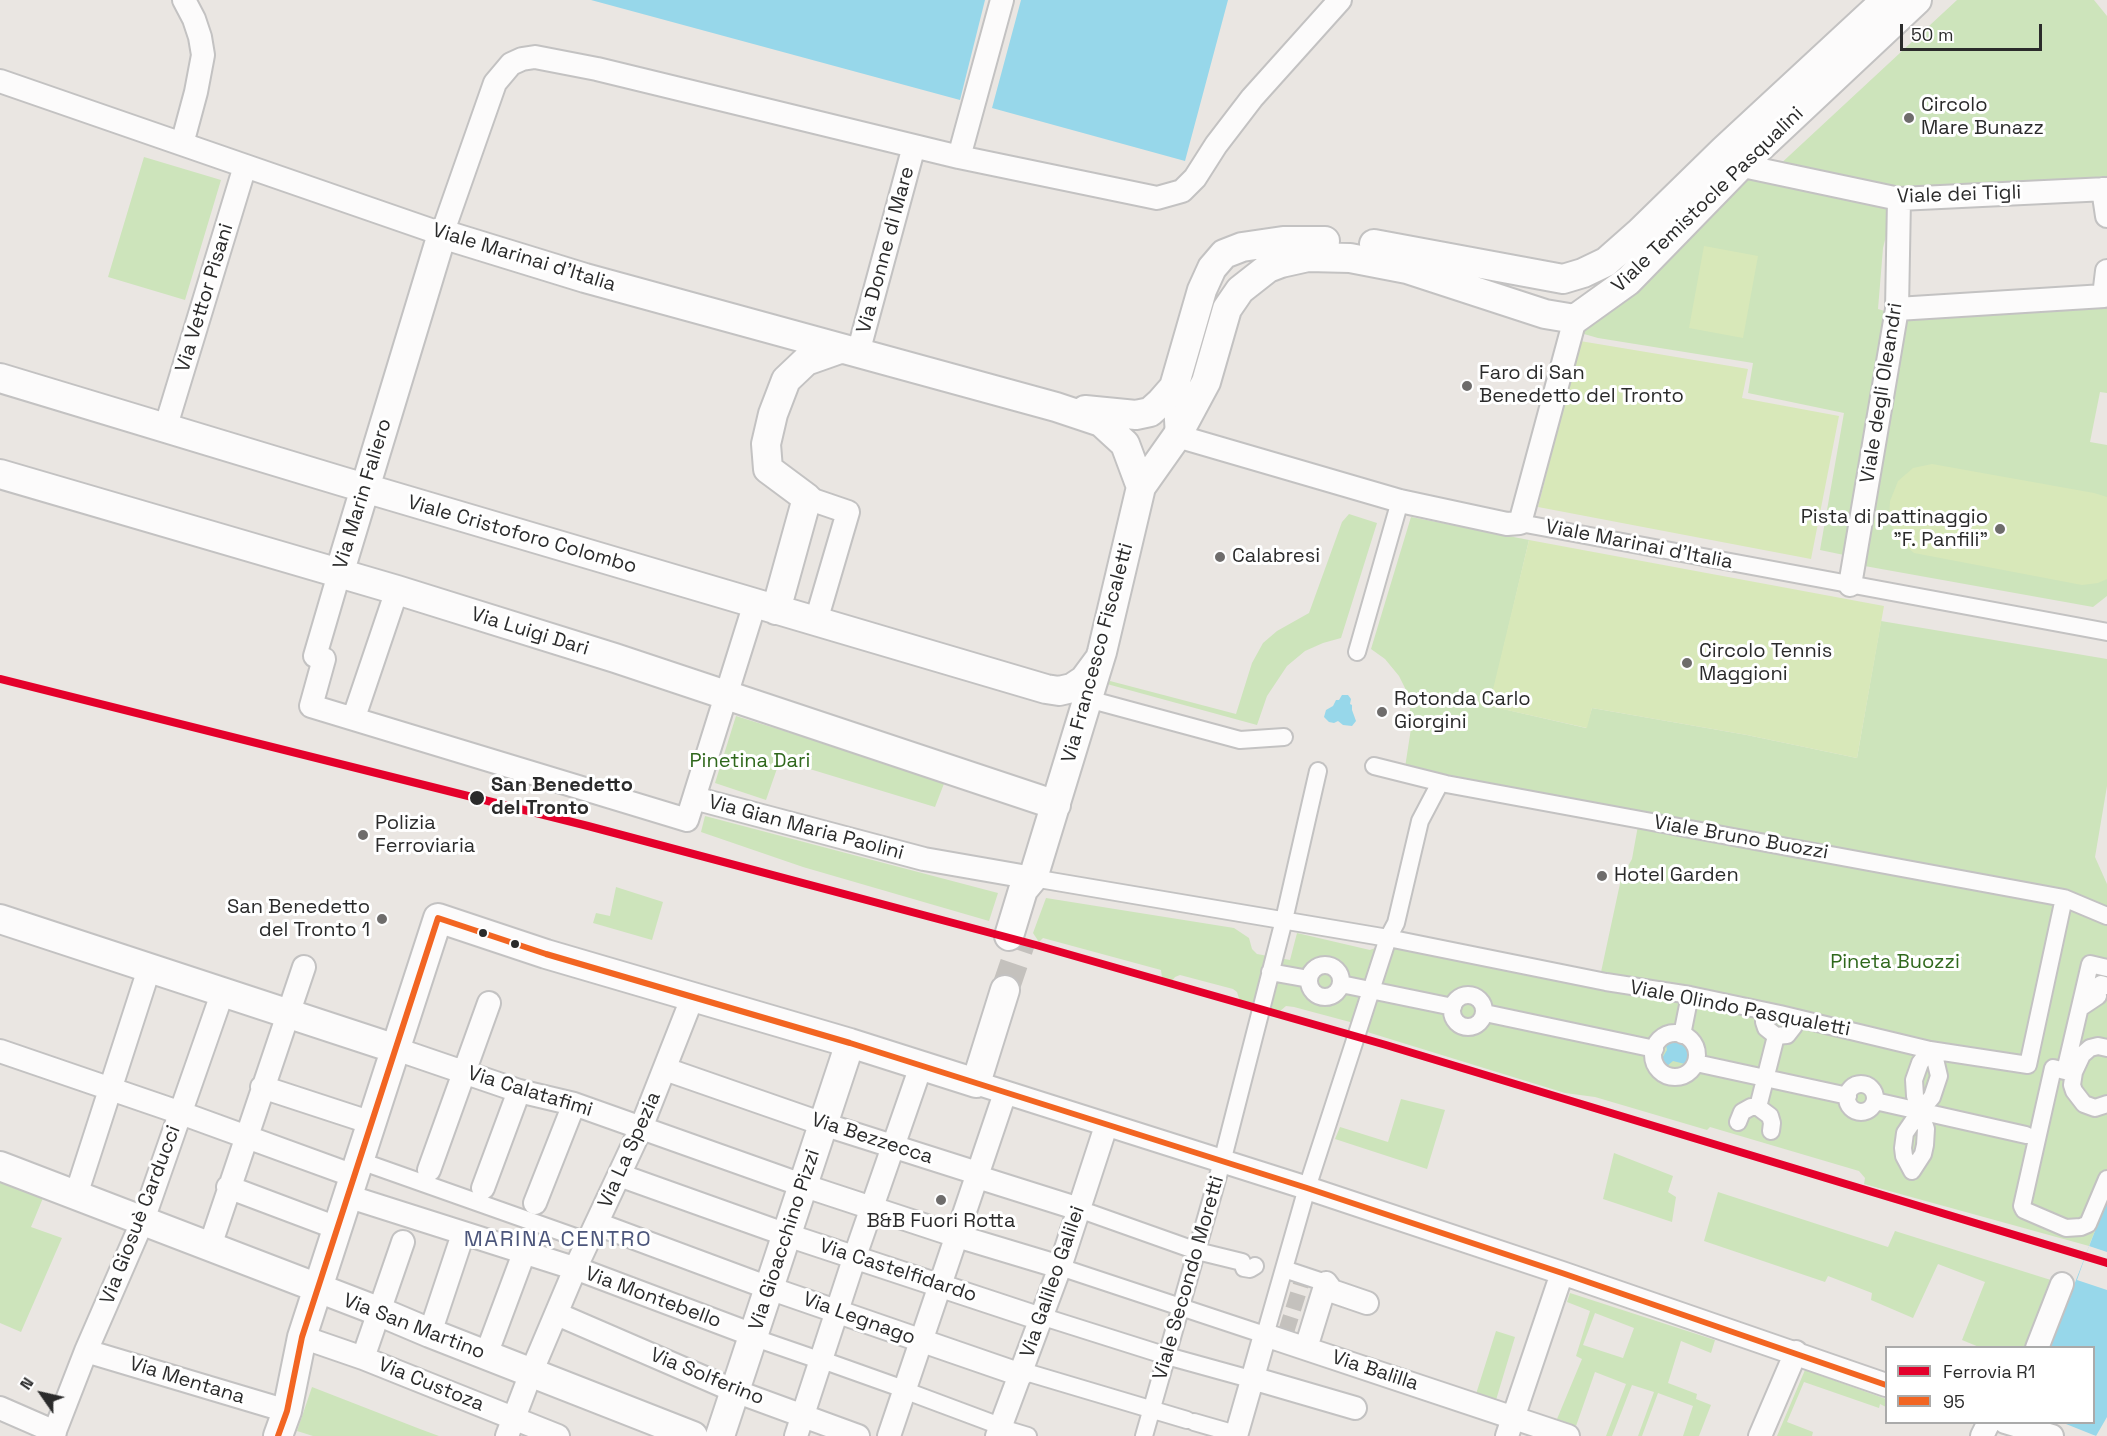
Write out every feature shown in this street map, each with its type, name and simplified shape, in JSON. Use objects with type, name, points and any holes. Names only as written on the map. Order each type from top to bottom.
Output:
[{"type":"street","points":[[182,144],[203,55],[194,19],[184,0]]},
{"type":"street","points":[[959,157],[1002,0]]},
{"type":"street","points":[[442,234],[495,83],[511,64],[522,59],[535,57],[556,60],[959,157],[1157,198],[1182,191],[1252,98],[1340,0]]},
{"type":"street","name":"Viale Temistocle Pasqualini","points":[[1575,319],[1628,281],[1733,158],[1886,0]]},
{"type":"street","name":"Viale Temistocle Pasqualini","points":[[1177,436],[1174,387],[1202,290],[1212,268],[1224,254],[1242,247],[1283,241],[1356,241],[1563,279],[1583,273],[1606,261],[1733,158],[1917,0]]},
{"type":"street","name":"Viale Marinai d'Italia","points":[[0,81],[442,234],[585,278],[1056,407],[1101,422],[1125,444],[1141,487]]},
{"type":"street","name":"Via Donne di Mare","points":[[849,351],[914,146]]},
{"type":"street","name":"Viale dei Tigli","points":[[1733,158],[1899,199],[2105,189]]},
{"type":"street","name":"Via Vettor Pisani","points":[[165,429],[245,166]]},
{"type":"street","points":[[2105,189],[2107,216]]},
{"type":"street","name":"Viale degli Oleandri","points":[[1850,585],[1898,309],[1899,199]]},
{"type":"street","name":"Via Marin Faliero","points":[[354,717],[311,706],[324,659],[315,656],[442,234]]},
{"type":"street","points":[[1177,436],[1206,382],[1227,309],[1240,290],[1268,268],[1308,256],[1350,258],[1407,269],[1545,314],[1575,319],[1520,523]]},
{"type":"street","points":[[1898,309],[2104,297],[2107,271]]},
{"type":"street","points":[[816,621],[848,512],[807,498],[768,469],[766,444],[773,414],[786,380],[806,361],[849,351]]},
{"type":"street","name":"Viale Cristoforo Colombo","points":[[0,378],[165,429],[1046,689],[1059,691],[1072,688],[1094,669],[1102,652]]},
{"type":"street","name":"Viale Marinai d'Italia","points":[[1056,407],[1136,415],[1150,412],[1174,387]]},
{"type":"street","name":"Viale Marinai d'Italia","points":[[1177,436],[1400,501],[1507,524],[1520,523],[2107,631]]},
{"type":"street","name":"Via Francesco Fiscaletti","points":[[1015,938],[1037,894],[1033,878],[1102,652],[1141,487],[1177,436]]},
{"type":"street","name":"Via Luigi Dari","points":[[0,474],[397,590],[726,694],[1056,805]]},
{"type":"street","points":[[694,798],[726,694],[765,607],[807,498]]},
{"type":"street","points":[[1357,652],[1400,501]]},
{"type":"street","points":[[354,717],[397,590]]},
{"type":"street","name":"Viale Cristoforo Colombo","points":[[1046,689],[1064,702],[1074,717],[1078,730]]},
{"type":"street","points":[[1088,699],[1240,740],[1284,737]]},
{"type":"street","name":"Via Gian Maria Paolini","points":[[354,717],[687,820],[694,798],[924,859],[1284,920]]},
{"type":"street","name":"Viale Bruno Buozzi","points":[[1374,766],[1440,783],[2064,898],[2107,916]]},
{"type":"street","name":"Viale Secondo Moretti","points":[[1144,1436],[1222,1162],[1284,920],[1318,771]]},
{"type":"street","points":[[1237,1434],[1247,1378],[1265,1335],[1263,1267],[1307,1188],[1388,938],[1396,923],[1420,821],[1440,783]]},
{"type":"street","name":"Viale Olindo Pasqualetti","points":[[1284,920],[1388,938],[1606,982],[1690,995],[1930,1050],[2028,1065],[2064,898]]},
{"type":"street","points":[[283,1424],[302,1337],[438,918],[546,954],[850,1043],[1307,1188],[1885,1383]]},
{"type":"street","name":"Via Calatafimi","points":[[0,919],[149,969],[223,991],[519,1091],[574,1104],[802,1185],[1180,1307]]},
{"type":"street","points":[[2107,968],[2090,964],[2080,1008],[2070,1072],[2074,1091],[2084,1104],[2095,1108],[2107,1104]]},
{"type":"street","points":[[1270,972],[1309,979],[1314,970],[1322,965],[1328,966],[1340,974],[1341,984],[1453,1007]]},
{"type":"street","points":[[210,1246],[304,967]]},
{"type":"street","points":[[76,1195],[149,969]]},
{"type":"street","points":[[2080,1008],[2098,996],[2093,989],[2101,984],[2107,986]]},
{"type":"street","points":[[976,1083],[999,988]]},
{"type":"street","name":"Via Giosuè Carducci","points":[[54,1434],[86,1351],[142,1220],[223,991]]},
{"type":"street","points":[[1469,995],[1479,999],[1485,1013],[1480,1023],[1471,1028],[1465,1028],[1456,1022],[1452,1012],[1453,1007],[1459,998],[1469,995]]},
{"type":"street","points":[[1682,1035],[1690,995]]},
{"type":"street","name":"Via La Spezia","points":[[510,1427],[589,1231],[641,1128],[693,996]]},
{"type":"street","points":[[429,1170],[489,1003]]},
{"type":"street","points":[[1765,1011],[1766,1028],[1776,1036],[1787,1035],[1797,1018]]},
{"type":"street","points":[[1485,1013],[1654,1049]]},
{"type":"street","points":[[1668,1035],[1682,1035],[1693,1042],[1697,1056],[1696,1063],[1687,1074],[1672,1077],[1659,1070],[1653,1057],[1654,1049],[1662,1038],[1668,1035]]},
{"type":"street","points":[[1758,1107],[1776,1036]]},
{"type":"street","name":"Via Gioacchino Pizzi","points":[[720,1436],[756,1337],[769,1288],[850,1043]]},
{"type":"street","points":[[2070,1072],[2090,1048],[2098,1046],[2107,1048]]},
{"type":"street","points":[[1920,1111],[1932,1097],[1939,1076],[1930,1050]]},
{"type":"street","name":"Via Montebello","points":[[0,1051],[181,1113],[355,1178],[410,1217],[575,1269],[903,1390],[999,1430],[1028,1436]]},
{"type":"street","points":[[1696,1063],[1848,1096],[1853,1109],[1862,1112],[1871,1109],[1875,1101],[2026,1135]]},
{"type":"street","points":[[799,1426],[921,1066]]},
{"type":"street","points":[[2070,1072],[2053,1068],[2022,1206],[2024,1210],[2060,1226],[2081,1227],[2088,1224],[2107,1179]]},
{"type":"street","name":"Via Bezzecca","points":[[665,1069],[823,1124],[977,1173],[984,1179],[1197,1251],[1326,1283]]},
{"type":"street","points":[[262,1087],[372,1123]]},
{"type":"street","points":[[483,1188],[519,1091]]},
{"type":"street","points":[[889,1436],[1005,1093]]},
{"type":"street","points":[[535,1203],[574,1104]]},
{"type":"street","points":[[1738,1122],[1742,1112],[1751,1107],[1758,1107],[1770,1116],[1771,1131]]},
{"type":"street","name":"Via Galileo Galilei","points":[[999,1430],[1025,1374],[1064,1268],[1084,1211],[1106,1126]]},
{"type":"street","name":"Via San Martino","points":[[0,1166],[378,1311],[430,1334],[693,1436]]},
{"type":"street","name":"Via Castelfidardo","points":[[619,1175],[787,1235],[1167,1356],[1247,1378]]},
{"type":"street","points":[[355,1178],[589,1231]]},
{"type":"street","points":[[228,1187],[337,1228]]},
{"type":"street","points":[[363,1358],[410,1217]]},
{"type":"street","name":"Via Legnago","points":[[589,1231],[769,1288],[920,1341],[1025,1374],[1237,1434]]},
{"type":"street","points":[[430,1334],[463,1234]]},
{"type":"street","points":[[486,1355],[524,1253]]},
{"type":"street","points":[[1510,1426],[1562,1273]]},
{"type":"street","points":[[1326,1283],[1332,1291],[1367,1303]]},
{"type":"street","points":[[1306,1348],[1326,1283]]},
{"type":"street","points":[[2037,1346],[2062,1284]]},
{"type":"street","name":"Via Balilla","points":[[1180,1307],[1306,1348],[1510,1426],[1568,1436]]},
{"type":"street","name":"Via Solferino","points":[[557,1314],[735,1391],[799,1426],[858,1436]]},
{"type":"street","name":"Via Custoza","points":[[302,1337],[363,1358],[510,1427],[558,1436]]},
{"type":"street","name":"Via Mentana","points":[[86,1351],[283,1424]]},
{"type":"street","points":[[1760,1436],[1796,1352]]},
{"type":"street","points":[[1247,1378],[1355,1408]]},
{"type":"street","points":[[0,1408],[54,1434]]},
{"type":"street","points":[[2014,1424],[2052,1436]]},
{"type":"green space","points":[[1957,0],[2094,0],[2107,16],[2107,178],[1902,194],[1776,168]]},
{"type":"green space","points":[[144,157],[221,180],[185,300],[108,277]]},
{"type":"green space","points":[[1749,173],[1894,204],[1883,248],[1878,309],[1891,313],[1844,555],[1820,550],[1844,413],[1748,393],[1753,363],[1598,338],[1584,334],[1581,326]]},
{"type":"green space","points":[[1704,246],[1758,256],[1743,338],[1689,328]]},
{"type":"green space","points":[[2107,306],[2107,393],[2100,392],[2090,442],[2107,445],[2107,596],[2093,607],[1859,565],[1904,314]]},
{"type":"green space","points":[[1580,341],[1748,369],[1742,398],[1839,416],[1811,559],[1538,507]]},
{"type":"green space","name":"Pista di pattinaggio \"F. Panfili\"","points":[[1932,464],[2107,497],[2107,579],[2082,585],[1914,553],[1897,539],[1889,519],[1890,501],[1898,481],[1913,468]]},
{"type":"green space","points":[[1349,514],[1377,523],[1341,638],[1305,651],[1287,666],[1267,696],[1257,725],[1107,684],[1110,681],[1236,714],[1252,663],[1263,643],[1277,631],[1309,613],[1342,522]]},
{"type":"green space","name":"Pineta Buozzi","points":[[1411,517],[1529,540],[1490,706],[1586,728],[1592,708],[1747,735],[1857,758],[1881,621],[2107,659],[2107,786],[2095,857],[2107,884],[2107,1200],[2089,1246],[1864,1184],[1865,1178],[1859,1171],[1710,1127],[1707,1130],[1595,1097],[1565,1093],[1364,1031],[1352,1027],[1350,1022],[1294,1007],[1286,1006],[1279,1012],[1240,1002],[1237,992],[1233,989],[1180,975],[1172,981],[1162,978],[1161,970],[1043,938],[1039,942],[1033,933],[1046,898],[1234,928],[1249,938],[1252,949],[1257,954],[1290,960],[1297,933],[1370,950],[1408,935],[1601,972],[1621,879],[1632,859],[1639,820],[1404,774],[1412,722],[1407,692],[1399,676],[1385,659],[1371,649]]},
{"type":"green space","name":"Circolo Tennis Maggioni","points":[[1529,540],[1884,606],[1857,758],[1747,735],[1592,708],[1587,728],[1489,706]]},
{"type":"green space","name":"Pinetina Dari","points":[[736,716],[945,781],[935,807],[780,760],[766,800],[715,783]]},
{"type":"green space","points":[[705,816],[998,893],[989,921],[803,867],[701,832]]},
{"type":"green space","points":[[616,887],[663,902],[652,940],[593,923],[596,913],[610,916]]},
{"type":"green space","points":[[1401,1099],[1445,1110],[1427,1169],[1335,1139],[1340,1127],[1388,1142]]},
{"type":"green space","points":[[1614,1153],[1673,1176],[1668,1192],[1676,1197],[1672,1222],[1603,1199]]},
{"type":"green space","points":[[0,1182],[43,1198],[31,1227],[62,1238],[21,1332],[0,1323]]},
{"type":"green space","points":[[1718,1192],[1888,1247],[1895,1231],[2054,1281],[2028,1346],[1977,1346],[1962,1340],[1985,1282],[1938,1264],[1913,1318],[1871,1300],[1872,1293],[1828,1276],[1825,1282],[1704,1241]]},
{"type":"green space","points":[[1570,1293],[1715,1340],[1711,1353],[1681,1341],[1668,1383],[1697,1394],[1696,1399],[1711,1405],[1699,1436],[1683,1436],[1693,1406],[1658,1393],[1642,1436],[1638,1436],[1654,1392],[1632,1385],[1612,1436],[1606,1436],[1626,1384],[1595,1372],[1576,1426],[1557,1419],[1582,1359],[1576,1356],[1590,1311],[1567,1302]],"holes":[[[1595,1313],[1634,1328],[1623,1358],[1583,1345]]]},
{"type":"green space","points":[[1496,1331],[1515,1337],[1496,1400],[1476,1394]]},
{"type":"green space","points":[[1805,1370],[1885,1399],[1885,1406],[1880,1404],[1879,1408],[1804,1382],[1787,1422],[1813,1432],[1812,1436],[1777,1436]]},
{"type":"green space","points":[[312,1387],[439,1436],[313,1436],[297,1431]]},
{"type":"water","points":[[591,0],[985,0],[960,100]]},
{"type":"water","points":[[1021,0],[1228,0],[1185,161],[992,108]]},
{"type":"water","points":[[1342,695],[1348,695],[1351,699],[1350,704],[1356,721],[1352,726],[1343,725],[1338,721],[1329,722],[1324,717],[1326,710],[1333,706]]},
{"type":"water","points":[[1674,1040],[1687,1047],[1691,1059],[1685,1064],[1673,1061],[1667,1066],[1661,1060],[1667,1050],[1666,1045]]},
{"type":"water","points":[[2107,1200],[2107,1417],[2096,1436],[2025,1424],[2095,1424],[2095,1346],[2050,1346]]},
{"type":"pier","points":[[2089,1246],[2107,1252],[2107,1290],[2077,1280]]},
{"type":"pier","points":[[2019,1424],[2066,1424],[2096,1436],[2013,1436]]},
{"type":"tunnel","points":[[1005,990],[1022,940]]},
{"type":"tunnel","points":[[1286,1332],[1303,1278]]},
{"type":"rail line","name":"R1","points":[[0,679],[588,826],[1036,945],[1386,1045],[2107,1263]]},
{"type":"transit line","name":"95","points":[[278,1436],[287,1411],[302,1337],[438,918],[546,954],[850,1043],[1307,1188],[1885,1385]]},
{"type":"place","name":"Circolo Mare Bunazz","points":[[1909,118]]},
{"type":"place","name":"Faro di San Benedetto del Tronto","points":[[1467,386]]},
{"type":"place","name":"Pista di pattinaggio \"F. Panfili\"","points":[[2000,529]]},
{"type":"place","name":"Calabresi","points":[[1220,557]]},
{"type":"place","name":"Circolo Tennis Maggioni","points":[[1687,663]]},
{"type":"place","name":"Rotonda Carlo Giorgini","points":[[1382,712]]},
{"type":"place","name":"San Benedetto del Tronto","points":[[477,798]]},
{"type":"place","name":"Polizia Ferroviaria","points":[[363,835]]},
{"type":"place","name":"Hotel Garden","points":[[1602,876]]},
{"type":"place","name":"San Benedetto del Tronto 1","points":[[382,919]]},
{"type":"place","name":"B&B Fuori Rotta","points":[[941,1200]]},
{"type":"district","name":"MARINA CENTRO","points":[[558,1240]]}]
